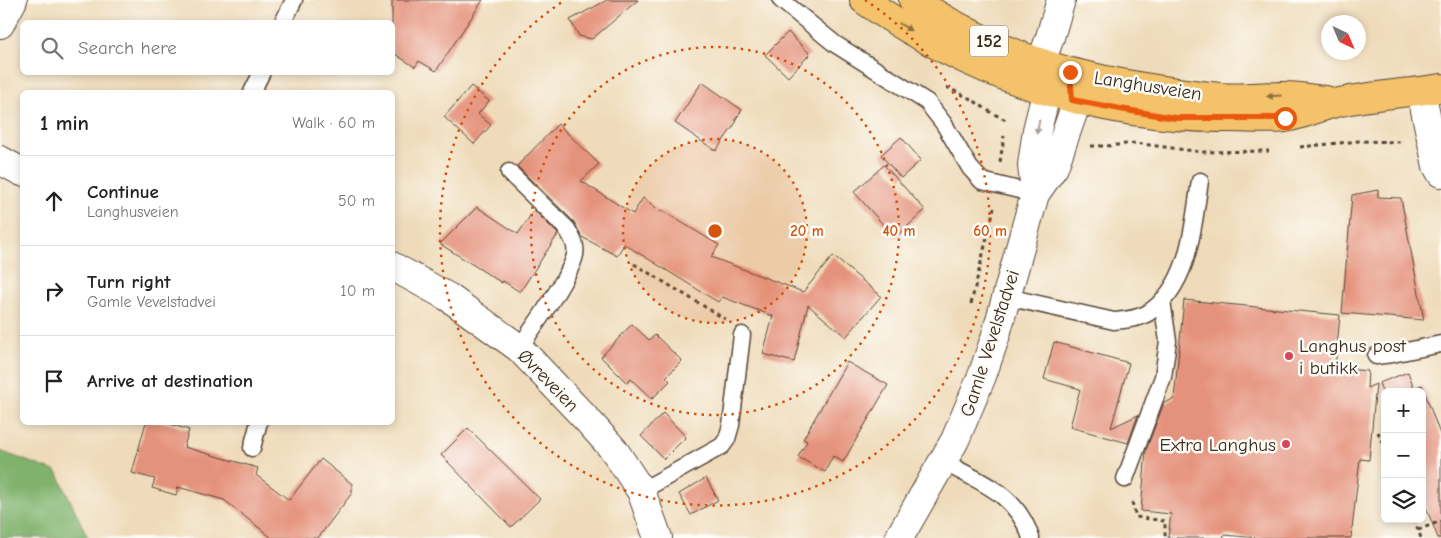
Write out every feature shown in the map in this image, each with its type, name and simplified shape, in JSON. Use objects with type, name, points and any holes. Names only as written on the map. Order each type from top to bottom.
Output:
[{"type":"main road","name":"Langhusveien","points":[[864,0],[946,51],[993,73],[1049,86],[1126,110],[1175,118],[1285,118],[1340,102],[1431,89]]},
{"type":"main road","name":"Langhusveien","points":[[913,0],[1049,86]]},
{"type":"main road","name":"Langhusveien","points":[[1049,86],[1070,72],[1134,85],[1221,97],[1282,96],[1340,102]]},
{"type":"street","points":[[0,24],[13,0]]},
{"type":"street","name":"Gamle Vevelstadvei","points":[[899,538],[956,440],[982,376],[1007,296],[1035,194],[1032,165],[1037,130],[1049,86],[1061,0]]},
{"type":"street","points":[[1431,89],[1437,166],[1441,174]]},
{"type":"street","points":[[0,160],[20,171]]},
{"type":"street","name":"Øvreveien","points":[[395,268],[448,298],[519,348],[614,450],[641,492],[658,538]]},
{"type":"lane","points":[[284,20],[294,0]]},
{"type":"lane","points":[[781,0],[835,44],[927,102],[976,176],[982,181],[1035,194]]},
{"type":"lane","points":[[253,90],[260,75]]},
{"type":"lane","points":[[509,172],[567,230],[574,241],[575,247],[575,255],[566,276],[549,305],[519,348]]},
{"type":"lane","points":[[1007,296],[1114,321],[1147,314],[1162,301],[1172,288],[1182,268],[1194,219],[1200,181]]},
{"type":"lane","points":[[1125,479],[1163,377],[1168,341],[1162,301]]},
{"type":"lane","points":[[641,492],[717,450],[727,439],[731,425],[742,335]]},
{"type":"lane","points":[[1376,356],[1441,344]]},
{"type":"lane","points":[[252,448],[258,425]]},
{"type":"lane","points":[[943,462],[986,485],[1012,503],[1023,519],[1031,538]]},
{"type":"path","points":[[971,307],[994,211],[1001,150],[1008,121]]},
{"type":"path","points":[[634,264],[721,316],[742,335]]},
{"type":"path","points":[[1378,432],[1381,439]]},
{"type":"path","points":[[1125,479],[1136,517],[1165,521],[1165,538]]},
{"type":"path","points":[[1418,530],[1441,521]]},
{"type":"path","points":[[1415,523],[1421,538]]},
{"type":"green space","points":[[0,451],[57,472],[88,538],[0,538]]},
{"type":"building","points":[[392,0],[483,0],[436,71],[419,61],[415,67],[395,54],[395,20],[392,20]]},
{"type":"building","points":[[607,0],[638,0],[592,39],[579,36],[570,20]]},
{"type":"building","points":[[788,32],[810,54],[788,77],[765,55]]},
{"type":"building","points":[[702,82],[742,110],[735,120],[737,121],[716,151],[675,123]]},
{"type":"building","points":[[471,86],[489,101],[478,114],[491,125],[474,144],[444,117]]},
{"type":"building","points":[[558,124],[599,164],[581,181],[633,214],[643,198],[659,211],[661,210],[719,245],[711,257],[803,292],[833,256],[881,296],[846,337],[808,305],[794,362],[763,354],[773,316],[722,297],[718,302],[624,244],[617,256],[582,237],[574,222],[517,166]]},
{"type":"building","points":[[901,137],[921,160],[901,178],[881,155]]},
{"type":"building","points":[[884,165],[925,210],[895,238],[854,192]]},
{"type":"building","points":[[1378,190],[1378,197],[1401,198],[1424,320],[1342,313],[1352,195]]},
{"type":"building","points":[[477,207],[518,234],[534,210],[558,234],[520,292],[503,281],[502,283],[440,244]]},
{"type":"building","points":[[1184,300],[1340,315],[1335,368],[1368,371],[1367,388],[1376,384],[1369,460],[1360,459],[1351,538],[1258,538],[1224,535],[1223,538],[1168,538],[1171,514],[1141,511],[1146,450],[1164,403],[1174,399]]},
{"type":"building","points":[[632,324],[649,340],[655,335],[682,361],[666,377],[670,381],[652,399],[631,379],[627,383],[601,357]]},
{"type":"building","points":[[1054,342],[1129,363],[1111,428],[1138,415],[1128,443],[1070,427],[1080,389],[1044,379]]},
{"type":"building","points":[[847,362],[888,385],[843,462],[833,456],[825,472],[798,457],[807,441],[803,439]]},
{"type":"building","points":[[1408,372],[1414,388],[1381,388],[1379,383]]},
{"type":"building","points":[[1426,396],[1441,437],[1441,538],[1438,538],[1426,507]]},
{"type":"building","points":[[663,413],[686,437],[664,459],[641,436]]},
{"type":"building","points":[[145,425],[173,425],[189,430],[184,447],[258,468],[256,475],[289,500],[321,459],[352,484],[352,493],[318,538],[272,538],[224,500],[178,487],[176,495],[152,488],[155,479],[132,473]]},
{"type":"building","points":[[468,428],[540,499],[511,527],[441,455]]},
{"type":"building","points":[[706,478],[718,500],[691,515],[679,494]]},
{"type":"place","name":"Langhus post i butikk","points":[[1289,356]]},
{"type":"place","name":"Extra Langhus","points":[[1286,444]]},
{"type":"route","points":[[1070,72],[1072,100],[1175,118],[1285,118]]}]
